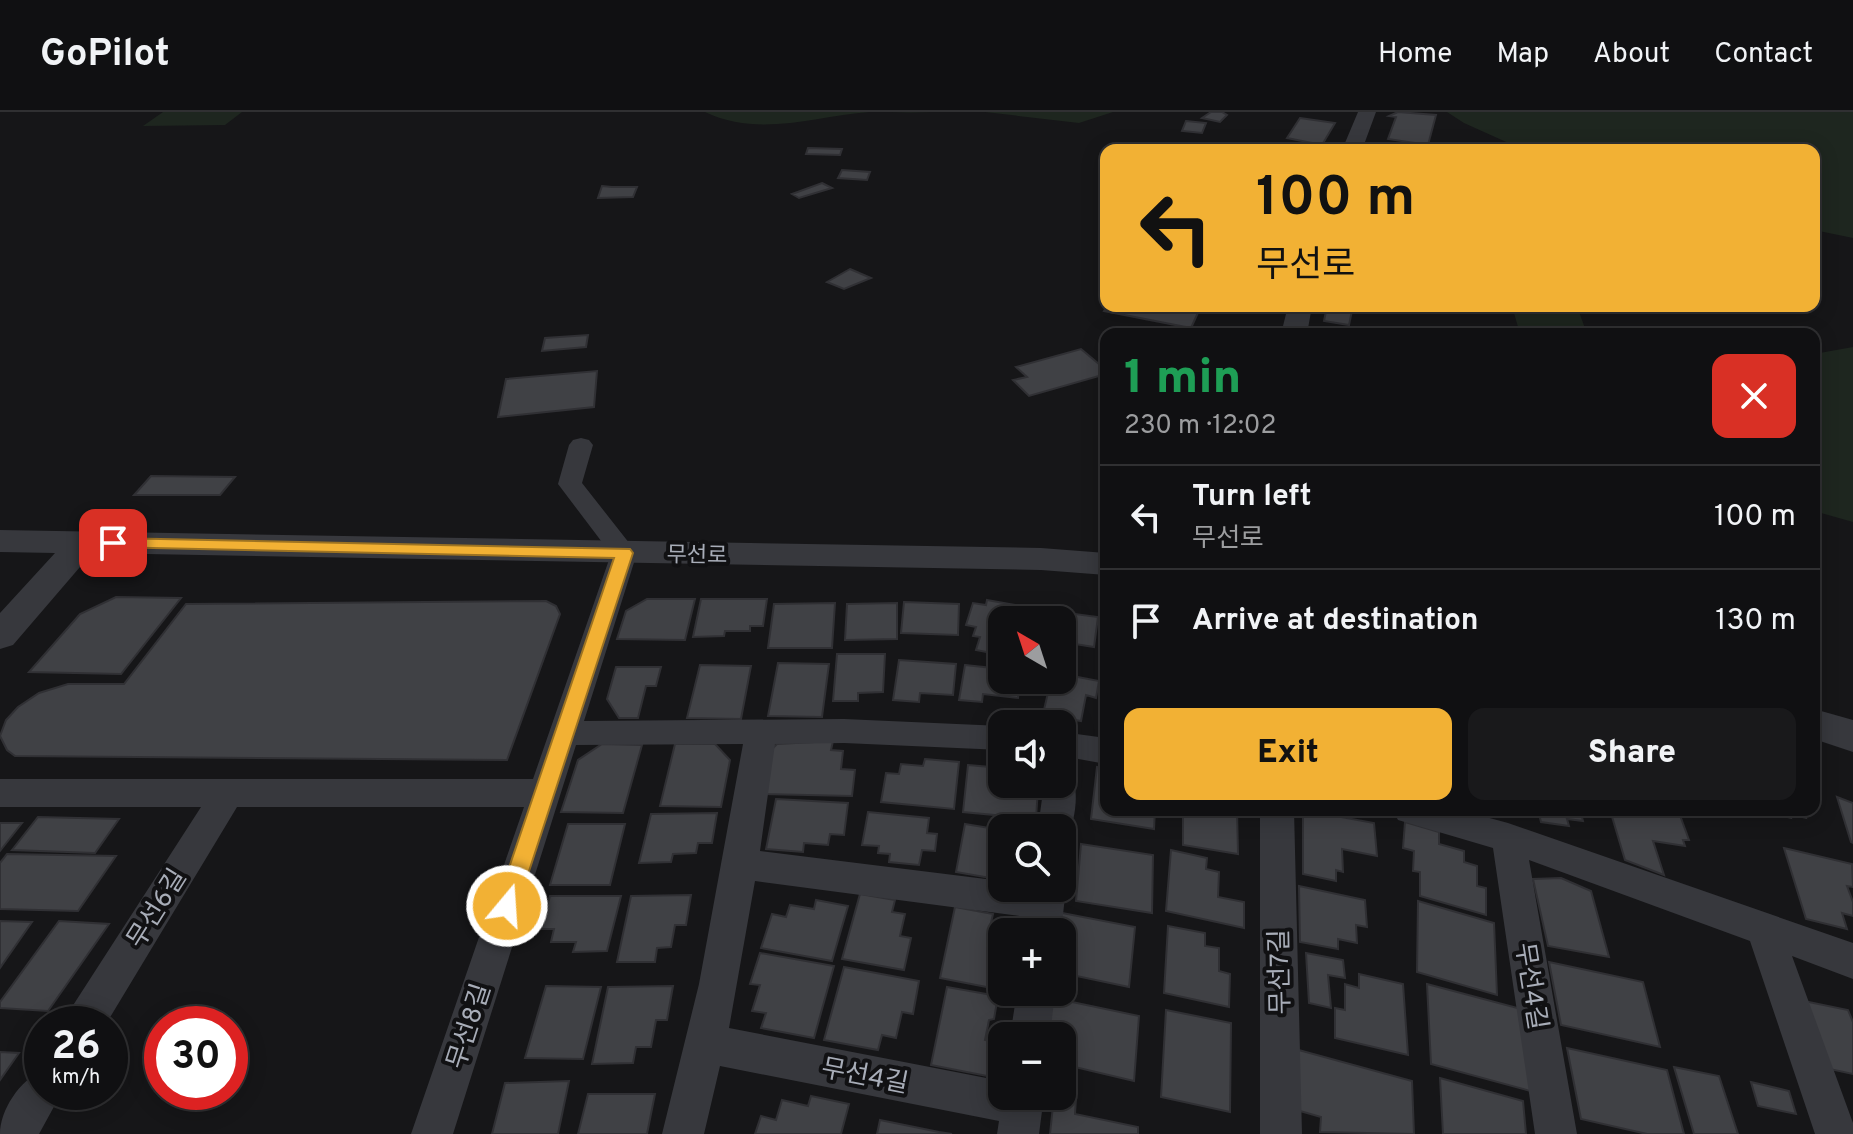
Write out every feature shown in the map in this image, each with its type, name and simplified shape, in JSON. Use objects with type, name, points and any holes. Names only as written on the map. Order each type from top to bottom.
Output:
[{"type":"street","points":[[1354,144],[1367,112]]},
{"type":"street","points":[[581,445],[570,484],[624,553]]},
{"type":"street","name":"무선로","points":[[0,541],[1041,559],[1100,564]]},
{"type":"street","points":[[0,636],[83,543]]},
{"type":"street","name":"무선8길","points":[[432,1134],[624,553]]},
{"type":"street","points":[[1820,726],[1853,736]]},
{"type":"street","points":[[683,1134],[708,1044],[741,864],[761,731]]},
{"type":"street","points":[[565,733],[925,732],[988,737]]},
{"type":"street","points":[[1076,752],[1100,751]]},
{"type":"street","name":"무선6길","points":[[95,1006],[228,792]]},
{"type":"street","points":[[0,793],[545,793]]},
{"type":"street","name":"무선7길","points":[[1277,816],[1281,1134]]},
{"type":"street","points":[[1431,816],[1508,838],[1853,961]]},
{"type":"street","name":"무선4길","points":[[1508,838],[1556,1134]]},
{"type":"street","points":[[741,864],[1046,908]]},
{"type":"street","points":[[1764,929],[1836,1134]]},
{"type":"street","name":"무선4길","points":[[708,1044],[1021,1112]]},
{"type":"street","points":[[15,1134],[30,1110]]},
{"type":"shaded area","points":[[163,112],[242,112],[225,125],[143,126]]},
{"type":"shaded area","points":[[705,112],[870,112],[787,123],[746,124]]},
{"type":"shaded area","points":[[985,112],[1113,112],[1079,123]]},
{"type":"shaded area","points":[[1447,112],[1853,112],[1853,238],[1820,231],[1820,144],[1511,144]]},
{"type":"shaded area","points":[[1514,312],[1579,312],[1585,328],[1518,328]]},
{"type":"shaded area","points":[[1853,347],[1853,522],[1820,513],[1820,353]]},
{"type":"building","points":[[1211,112],[1227,115],[1220,122],[1202,118]]},
{"type":"building","points":[[1398,112],[1436,115],[1428,144],[1388,139],[1396,117],[1389,116]]},
{"type":"building","points":[[1300,118],[1335,123],[1323,144],[1287,138]]},
{"type":"building","points":[[1186,121],[1206,123],[1202,133],[1182,131]]},
{"type":"building","points":[[808,148],[842,149],[840,155],[806,154]]},
{"type":"building","points":[[842,170],[870,172],[867,180],[838,178]]},
{"type":"building","points":[[822,183],[832,188],[799,198],[792,194]]},
{"type":"building","points":[[602,186],[637,187],[633,197],[598,198]]},
{"type":"building","points":[[850,269],[871,278],[844,289],[827,282]]},
{"type":"building","points":[[1109,312],[1198,312],[1191,328]]},
{"type":"building","points":[[1326,312],[1352,312],[1349,325],[1324,321]]},
{"type":"building","points":[[588,335],[586,347],[542,351],[545,338]]},
{"type":"building","points":[[1081,349],[1100,365],[1100,376],[1029,396],[1013,380],[1027,377],[1016,367]]},
{"type":"building","points":[[597,371],[594,407],[498,417],[506,379]]},
{"type":"building","points":[[151,476],[235,477],[220,495],[134,495]]},
{"type":"building","points":[[116,597],[181,598],[121,674],[29,672],[80,614]]},
{"type":"building","points":[[647,599],[695,599],[685,640],[617,639],[626,611]]},
{"type":"building","points":[[701,599],[767,599],[763,626],[750,626],[750,631],[725,631],[724,636],[693,637]]},
{"type":"building","points":[[987,600],[1021,606],[988,606],[988,652],[976,650],[980,637],[973,636],[976,627],[966,625],[973,603],[986,605]]},
{"type":"building","points":[[546,601],[556,606],[560,614],[507,760],[15,756],[7,750],[0,736],[6,720],[18,707],[39,693],[68,684],[124,684],[186,604]]},
{"type":"building","points":[[904,602],[959,604],[958,635],[901,633]]},
{"type":"building","points":[[835,603],[832,648],[768,648],[774,604]]},
{"type":"building","points":[[897,603],[897,639],[845,640],[847,604]]},
{"type":"building","points":[[1076,614],[1098,617],[1094,647],[1076,644]]},
{"type":"building","points":[[837,654],[885,654],[883,692],[858,693],[858,701],[833,701]]},
{"type":"building","points":[[899,660],[956,664],[953,695],[920,693],[919,702],[893,700]]},
{"type":"building","points":[[778,663],[829,664],[822,717],[768,716]]},
{"type":"building","points":[[700,665],[751,666],[741,719],[687,718]]},
{"type":"building","points":[[965,665],[988,667],[988,694],[1018,694],[1018,698],[983,694],[982,702],[959,700]]},
{"type":"building","points":[[616,667],[661,667],[656,686],[646,686],[638,718],[619,718],[607,699]]},
{"type":"building","points":[[1076,677],[1099,681],[1096,698],[1086,695],[1081,721],[1076,720],[1076,710],[1044,710],[1048,694],[1076,694]]},
{"type":"building","points":[[833,741],[831,750],[843,751],[841,769],[855,770],[852,796],[761,794],[771,750],[777,744]]},
{"type":"building","points":[[602,744],[642,745],[623,813],[561,812],[578,760]]},
{"type":"building","points":[[675,744],[715,744],[730,760],[721,807],[660,806]]},
{"type":"building","points":[[925,759],[959,762],[954,809],[881,802],[886,773],[899,774],[901,764],[923,766]]},
{"type":"building","points":[[968,765],[988,767],[988,798],[1037,798],[1036,814],[963,812]]},
{"type":"building","points":[[1097,767],[1100,768],[1100,816],[1155,816],[1154,829],[1091,819]]},
{"type":"building","points":[[1837,797],[1853,803],[1853,843],[1851,842]]},
{"type":"building","points":[[776,799],[848,803],[844,835],[830,834],[828,845],[804,843],[803,852],[766,849]]},
{"type":"building","points":[[868,812],[929,818],[927,833],[937,834],[935,851],[922,850],[919,865],[889,862],[890,854],[878,853],[879,846],[862,845]]},
{"type":"building","points":[[717,813],[712,843],[698,843],[696,853],[673,854],[671,862],[639,863],[651,814]]},
{"type":"building","points":[[1183,816],[1237,816],[1238,854],[1183,845]]},
{"type":"building","points":[[1303,816],[1336,816],[1374,823],[1377,856],[1342,849],[1343,872],[1336,870],[1336,881],[1303,874]]},
{"type":"building","points":[[1540,816],[1582,816],[1583,821],[1567,819],[1569,826],[1541,822]]},
{"type":"building","points":[[1612,816],[1680,816],[1689,840],[1683,840],[1685,846],[1653,841],[1664,875],[1625,860]]},
{"type":"building","points":[[38,817],[119,819],[95,853],[12,850]]},
{"type":"building","points":[[1405,822],[1439,832],[1439,844],[1464,851],[1464,862],[1477,866],[1477,886],[1486,888],[1486,915],[1420,896],[1420,872],[1413,871],[1414,851],[1403,848]]},
{"type":"building","points":[[0,823],[22,823],[0,851]]},
{"type":"building","points":[[568,824],[625,824],[610,885],[550,885]]},
{"type":"building","points":[[965,824],[988,828],[988,878],[956,872]]},
{"type":"building","points":[[1081,844],[1153,855],[1152,913],[1076,901]]},
{"type":"building","points":[[1784,848],[1852,864],[1853,887],[1847,886],[1853,902],[1853,916],[1842,913],[1847,929],[1806,919]]},
{"type":"building","points":[[1171,850],[1207,858],[1206,869],[1219,872],[1218,897],[1244,902],[1244,928],[1166,911]]},
{"type":"building","points":[[7,854],[116,856],[78,911],[0,909],[0,863]]},
{"type":"building","points":[[1561,878],[1591,891],[1609,957],[1548,946],[1533,879]]},
{"type":"building","points":[[1299,886],[1365,900],[1367,927],[1356,925],[1357,943],[1338,939],[1338,949],[1300,942]]},
{"type":"building","points":[[860,894],[895,900],[892,912],[905,914],[900,936],[911,938],[904,970],[842,959]]},
{"type":"building","points":[[691,895],[686,925],[675,925],[671,947],[657,948],[655,962],[617,962],[631,896]]},
{"type":"building","points":[[550,896],[621,896],[607,951],[573,952],[576,942],[551,942],[554,929],[540,929]]},
{"type":"building","points":[[816,900],[848,906],[832,961],[761,948],[772,914],[786,917],[790,905],[814,909]]},
{"type":"building","points":[[1418,901],[1494,923],[1497,995],[1417,972]]},
{"type":"building","points":[[955,907],[993,914],[992,918],[988,918],[988,987],[940,978]]},
{"type":"building","points":[[1057,912],[1135,927],[1129,987],[1076,976],[1076,918],[1056,918]]},
{"type":"building","points":[[0,921],[32,922],[0,968]]},
{"type":"building","points":[[59,921],[109,924],[52,1006],[24,1006],[24,1010],[0,1008],[0,1002]]},
{"type":"building","points":[[1168,926],[1205,933],[1205,946],[1219,948],[1219,971],[1230,974],[1229,1007],[1164,993]]},
{"type":"building","points":[[760,953],[834,966],[814,1038],[761,1028],[766,1013],[752,1011],[760,985],[750,984]]},
{"type":"building","points":[[1306,953],[1343,960],[1345,978],[1328,975],[1331,1008],[1309,1003]]},
{"type":"building","points":[[1549,962],[1643,982],[1660,1047],[1561,1025]]},
{"type":"building","points":[[844,967],[919,981],[913,1014],[902,1012],[896,1038],[882,1035],[878,1050],[824,1040]]},
{"type":"building","points":[[1359,974],[1403,984],[1408,1055],[1335,1038],[1335,1008],[1345,1010],[1345,984],[1359,988]]},
{"type":"building","points":[[1427,984],[1525,1010],[1534,1092],[1431,1064]]},
{"type":"building","points":[[546,986],[601,987],[583,1059],[525,1058]]},
{"type":"building","points":[[673,986],[667,1020],[656,1020],[651,1047],[636,1047],[633,1063],[592,1064],[608,987]]},
{"type":"building","points":[[947,987],[988,994],[988,1006],[996,1006],[994,1019],[988,1022],[985,1040],[988,1041],[988,1075],[931,1065]]},
{"type":"building","points":[[1799,1000],[1848,1010],[1853,1022],[1853,1074],[1825,1068]]},
{"type":"building","points":[[1076,1003],[1139,1016],[1134,1081],[1076,1067],[1076,1022],[1049,1022],[1052,1006],[1076,1006]]},
{"type":"building","points":[[1166,1010],[1231,1023],[1230,1112],[1161,1097]]},
{"type":"building","points":[[1567,1048],[1667,1070],[1684,1134],[1647,1134],[1581,1119]]},
{"type":"building","points":[[1295,1049],[1412,1081],[1414,1134],[1320,1132],[1321,1117],[1293,1109]]},
{"type":"building","points":[[0,1052],[19,1053],[0,1080]]},
{"type":"building","points":[[1674,1067],[1719,1076],[1738,1134],[1694,1134]]},
{"type":"building","points":[[1440,1078],[1523,1101],[1526,1134],[1443,1134]]},
{"type":"building","points":[[569,1081],[558,1134],[492,1134],[505,1083]]},
{"type":"building","points":[[1751,1082],[1789,1091],[1796,1114],[1758,1106]]},
{"type":"building","points":[[588,1094],[655,1094],[647,1134],[578,1134]]},
{"type":"building","points":[[811,1096],[849,1104],[841,1134],[755,1134],[761,1116],[776,1120],[782,1100],[808,1106]]},
{"type":"building","points":[[1053,1110],[1075,1110],[1075,1114],[1138,1127],[1138,1134],[1050,1134]]},
{"type":"building","points":[[880,1120],[939,1132],[952,1134],[877,1134]]},
{"type":"route","points":[[113,543],[624,553],[507,906]]}]
